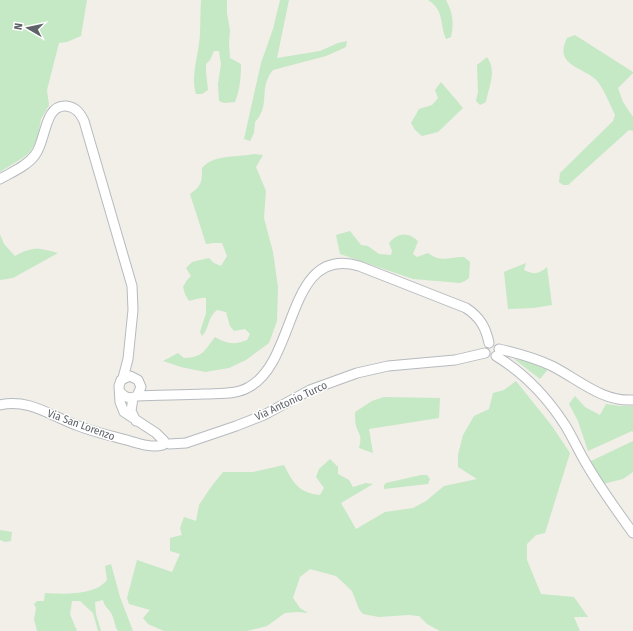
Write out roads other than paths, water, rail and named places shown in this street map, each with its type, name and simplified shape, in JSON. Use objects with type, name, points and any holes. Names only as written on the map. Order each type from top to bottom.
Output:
[{"type":"main road","points":[[0,179],[25,164],[37,153],[41,145],[48,119],[52,112],[63,106],[74,108],[78,111],[84,121],[132,286],[133,310],[128,359],[124,378],[120,383],[121,407],[128,416],[156,434],[165,443]]},
{"type":"main road","points":[[120,392],[126,397],[231,393],[242,391],[255,384],[266,372],[276,355],[308,283],[317,272],[337,263],[359,266],[466,308],[476,315],[484,325],[489,343]]},
{"type":"main road","points":[[489,343],[497,345],[498,353],[507,363],[526,378],[554,409],[595,479],[633,533]]},
{"type":"main road","points":[[489,343],[484,349],[488,356],[492,357],[498,353],[517,353],[544,362],[609,398],[633,400]]},
{"type":"main road","name":"Via Antonio Turco","points":[[165,443],[186,443],[236,426],[264,415],[310,390],[357,373],[388,366],[458,359],[485,353]]},
{"type":"main road","points":[[128,359],[134,377],[140,384],[145,388],[164,395]]},
{"type":"main road","points":[[124,378],[130,376],[134,377]]},
{"type":"main road","points":[[136,420],[131,410],[135,397],[140,390],[140,384]]},
{"type":"main road","name":"Via San Lorenzo","points":[[0,404],[14,402],[23,403],[88,430],[140,444],[154,446],[165,443]]}]
